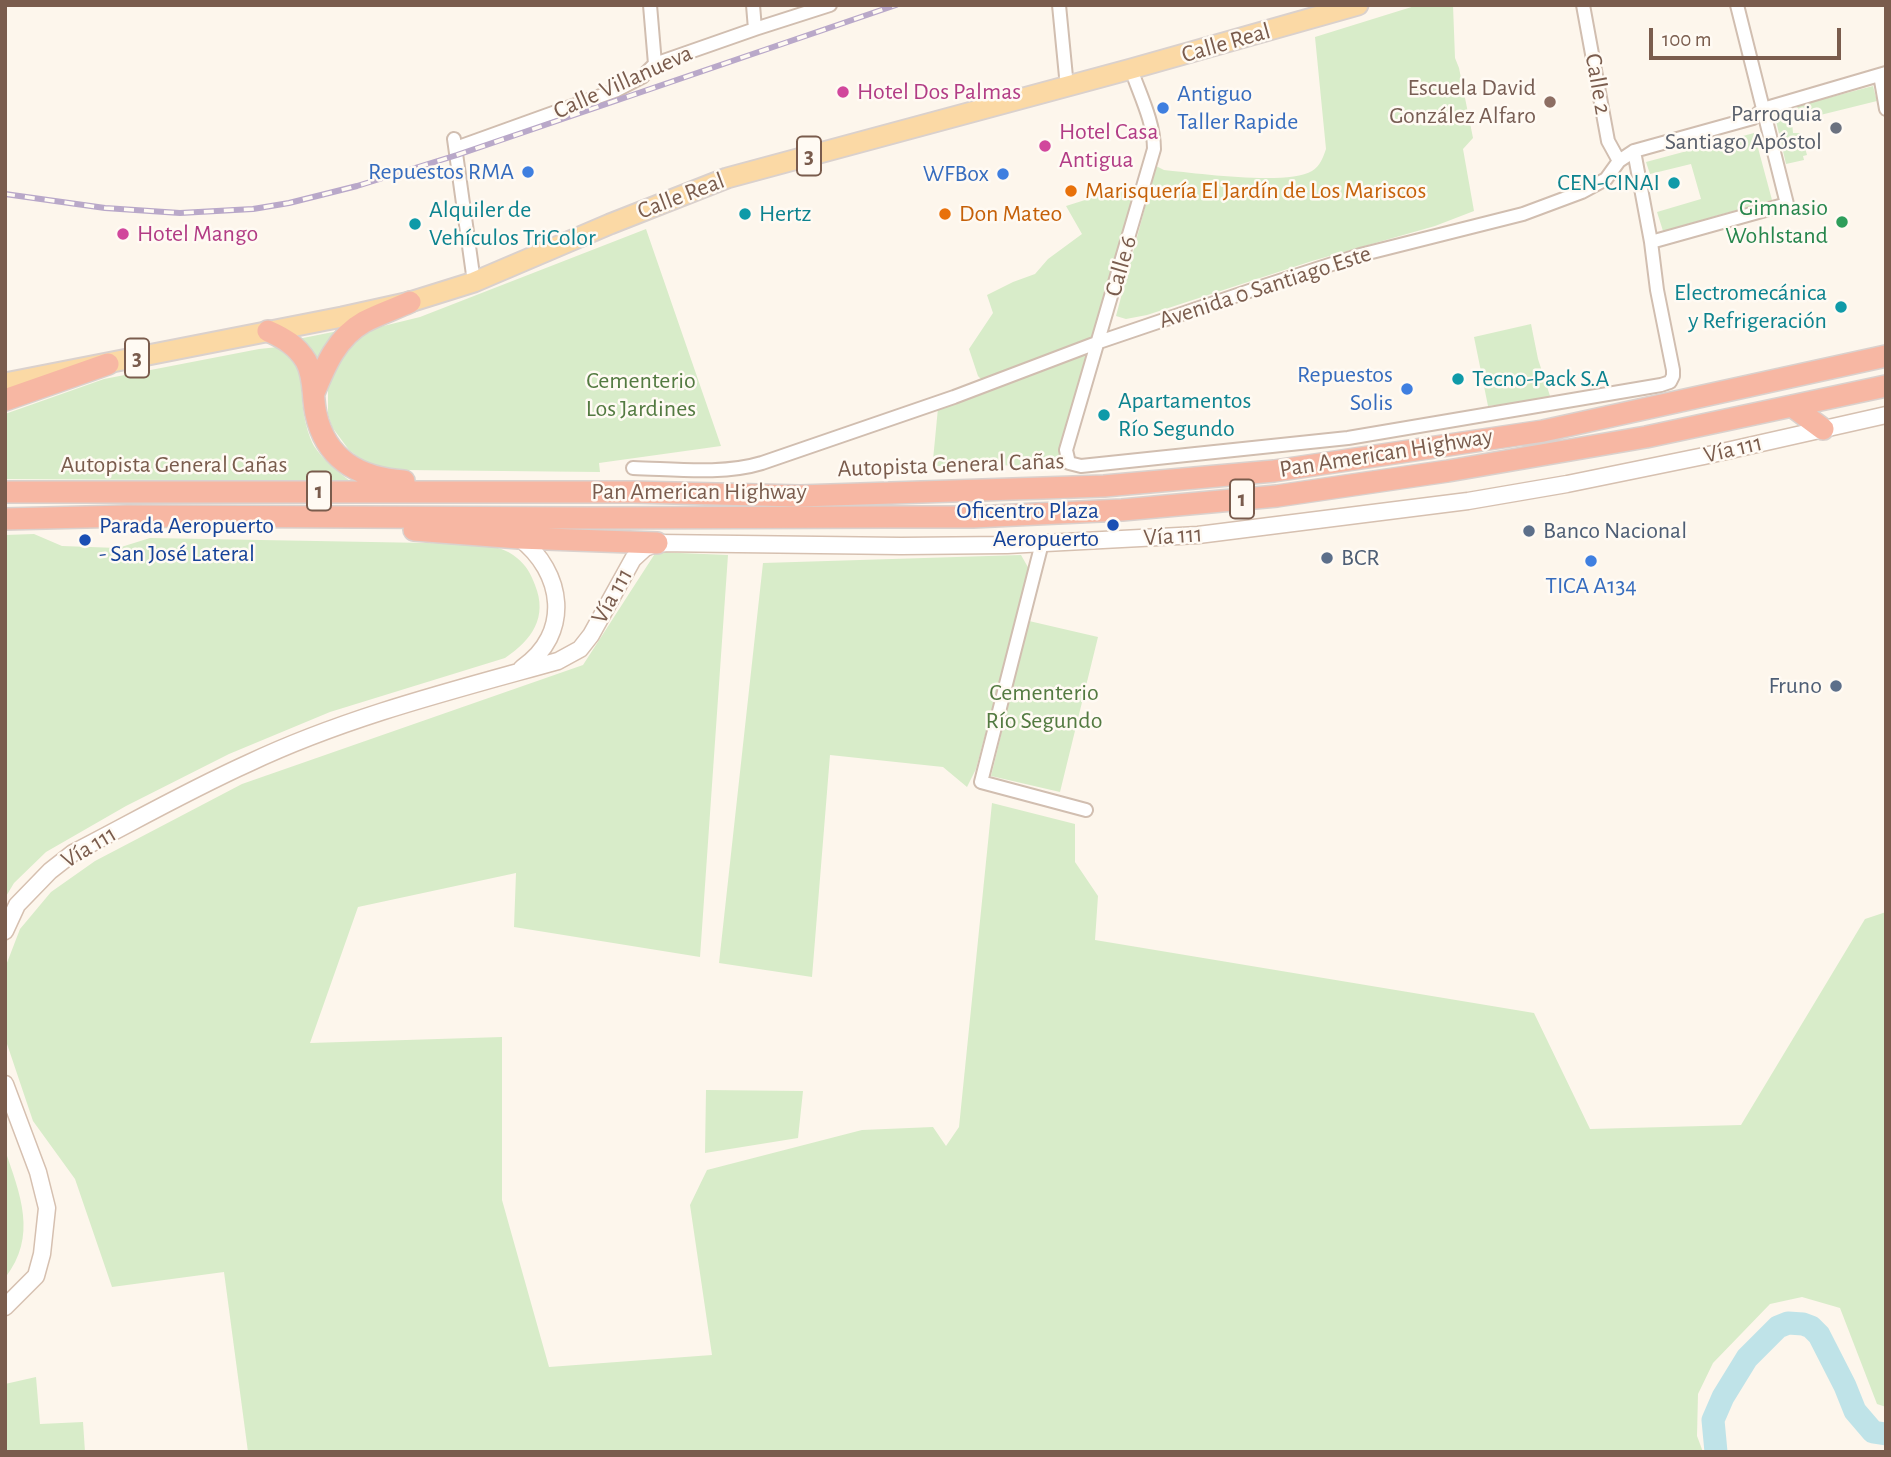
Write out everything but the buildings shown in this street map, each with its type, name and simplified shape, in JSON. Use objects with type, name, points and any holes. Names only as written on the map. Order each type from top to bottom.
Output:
[{"type":"highway","points":[[313,395],[335,350],[347,334],[364,322],[410,302]]},
{"type":"highway","points":[[268,331],[284,338],[307,362],[320,430],[335,454],[346,464],[365,474],[387,480],[633,492]]},
{"type":"highway","name":"Autopista General Cañas","points":[[5,492],[633,492],[800,496],[1104,486],[1273,471],[1543,430],[1886,356]]},
{"type":"highway","points":[[5,400],[108,364]]},
{"type":"highway","name":"Pan American Highway","points":[[5,519],[127,516],[973,517],[1122,510],[1277,496],[1448,471],[1646,437],[1886,386]]},
{"type":"highway","points":[[1792,406],[1823,429]]},
{"type":"highway","points":[[226,517],[519,538],[657,543]]},
{"type":"main road","name":"Calle Real","points":[[5,383],[410,302],[474,282],[727,178],[1358,5]]},
{"type":"main road","name":"Vía 111","points":[[5,931],[17,905],[50,871],[73,853],[249,762],[324,732],[558,662],[580,649],[591,635],[633,559],[645,548],[657,543],[901,546],[1198,535],[1468,500],[1567,484],[1886,415]]},
{"type":"main road","name":"Vía 111","points":[[512,674],[536,656],[545,644],[552,630],[556,600],[549,571],[541,558],[519,538]]},
{"type":"main road","points":[[5,1084],[38,1172],[47,1208],[42,1254],[36,1276],[5,1307]]},
{"type":"street","points":[[650,5],[655,64]]},
{"type":"street","points":[[753,5],[755,29]]},
{"type":"street","name":"Calle Villanueva","points":[[474,282],[455,144],[617,90],[642,77],[655,64],[830,5]]},
{"type":"street","points":[[1059,5],[1067,86]]},
{"type":"street","name":"Calle 2","points":[[1583,5],[1608,141],[1619,161]]},
{"type":"street","points":[[1634,151],[1651,242],[1787,204],[1737,5]]},
{"type":"street","name":"Calle 6","points":[[1131,69],[1151,126],[1154,149],[1066,450],[1069,463],[1081,466],[1348,438],[1670,382],[1673,370],[1651,242]]},
{"type":"street","points":[[1883,74],[1886,109]]},
{"type":"street","name":"Avenida 0 Santiago Este","points":[[633,468],[748,468],[954,397],[1099,342],[1360,255],[1523,214],[1582,192],[1606,179],[1619,161],[1634,151],[1753,118],[1763,108],[1883,74]]},
{"type":"street","points":[[1042,542],[981,782],[1086,810]]},
{"type":"green space","points":[[1418,5],[1453,5],[1455,58],[1473,138],[1463,149],[1474,211],[1435,226],[1312,261],[1147,315],[1126,319],[1116,316],[1156,166],[1164,170],[1263,178],[1283,178],[1312,171],[1319,164],[1326,149],[1315,37]]},
{"type":"green space","points":[[1873,86],[1877,101],[1792,122],[1793,133],[1801,133],[1807,155],[1803,156],[1804,160],[1786,164],[1774,112]]},
{"type":"green space","points":[[1754,133],[1772,200],[1663,231],[1657,212],[1701,199],[1691,164],[1650,174],[1646,162]]},
{"type":"green space","points":[[1124,184],[1136,188],[1096,332],[1090,338],[981,379],[969,349],[993,313],[987,295],[1035,274],[1048,259],[1082,234],[1066,206],[1101,195],[1107,189]]},
{"type":"green space","name":"Cementerio Los Jardines","points":[[646,229],[721,446],[599,463],[600,472],[405,470],[365,462],[349,450],[332,427],[328,414],[331,374],[342,351],[367,330],[420,317]]},
{"type":"green space","points":[[1531,324],[1538,359],[1551,399],[1488,406],[1474,337]]},
{"type":"green space","points":[[343,330],[316,366],[298,339]]},
{"type":"green space","points":[[278,347],[293,358],[297,366],[305,419],[314,446],[326,461],[350,481],[5,479],[5,414],[104,379]]},
{"type":"green space","points":[[1089,349],[1093,353],[1060,465],[935,466],[933,460],[938,408]]},
{"type":"green space","points":[[34,534],[62,546],[118,548],[150,538],[482,544],[509,552],[526,567],[539,597],[540,607],[530,635],[505,658],[330,712],[229,754],[126,806],[46,852],[14,883],[5,898],[5,535]]},
{"type":"green space","points":[[656,552],[728,555],[700,957],[514,927],[516,873],[358,907],[310,1043],[502,1037],[502,1200],[549,1367],[712,1355],[690,1205],[707,1170],[862,1130],[933,1127],[946,1146],[959,1127],[992,803],[1075,824],[1075,862],[1098,896],[1095,940],[1534,1013],[1590,1129],[1741,1125],[1865,919],[1886,912],[1886,1407],[1877,1404],[1840,1308],[1802,1297],[1770,1304],[1713,1363],[1698,1394],[1697,1436],[1703,1452],[248,1452],[224,1272],[112,1287],[75,1179],[33,1121],[5,1038],[5,968],[20,929],[51,892],[95,861],[242,784],[583,665]]},
{"type":"green space","points":[[1021,555],[1029,569],[976,769],[967,787],[943,767],[830,755],[812,977],[719,963],[763,563]]},
{"type":"green space","name":"Cementerio Río Segundo","points":[[1029,621],[1098,637],[1060,792],[991,776]]},
{"type":"green space","points":[[706,1090],[803,1091],[798,1138],[705,1153]]},
{"type":"green space","points":[[5,1150],[20,1199],[23,1231],[15,1262],[5,1278]]},
{"type":"green space","points":[[36,1377],[40,1424],[83,1422],[85,1452],[5,1452],[5,1384]]},
{"type":"waterway","points":[[1716,1452],[1713,1420],[1723,1397],[1747,1358],[1778,1327],[1788,1323],[1811,1327],[1819,1335],[1855,1411],[1873,1432],[1886,1434]]},
{"type":"railway","points":[[5,194],[105,208],[180,213],[253,209],[289,203],[357,186],[457,155],[896,5]]},
{"type":"place","name":"Hotel Dos Palmas","points":[[843,92]]},
{"type":"place","name":"Escuela David González Alfaro","points":[[1550,102]]},
{"type":"place","name":"Antiguo Taller Rapide","points":[[1163,108]]},
{"type":"place","name":"Parroquia Santiago Apóstol","points":[[1836,128]]},
{"type":"place","name":"Hotel Casa Antigua","points":[[1045,146]]},
{"type":"place","name":"Repuestos RMA","points":[[528,172]]},
{"type":"place","name":"WFBox","points":[[1003,174]]},
{"type":"place","name":"CEN-CINAI","points":[[1674,183]]},
{"type":"place","name":"Marisquería El Jardín de Los Mariscos","points":[[1071,191]]},
{"type":"place","name":"Hertz","points":[[745,214]]},
{"type":"place","name":"Don Mateo","points":[[945,214]]},
{"type":"place","name":"Gimnasio Wohlstand","points":[[1842,222]]},
{"type":"place","name":"Alquiler de Vehículos TriColor","points":[[415,224]]},
{"type":"place","name":"Hotel Mango","points":[[123,234]]},
{"type":"place","name":"Electromecánica y Refrigeración","points":[[1841,307]]},
{"type":"place","name":"Tecno-Pack S.A","points":[[1458,379]]},
{"type":"place","name":"Repuestos Solis","points":[[1407,389]]},
{"type":"place","name":"Apartamentos Río Segundo","points":[[1104,415]]},
{"type":"place","name":"Oficentro Plaza Aeropuerto","points":[[1113,525]]},
{"type":"place","name":"Banco Nacional","points":[[1529,531]]},
{"type":"place","name":"Parada Aeropuerto - San José Lateral","points":[[85,540]]},
{"type":"place","name":"BCR","points":[[1327,558]]},
{"type":"place","name":"TICA A134","points":[[1591,561]]},
{"type":"place","name":"Fruno","points":[[1836,686]]}]
